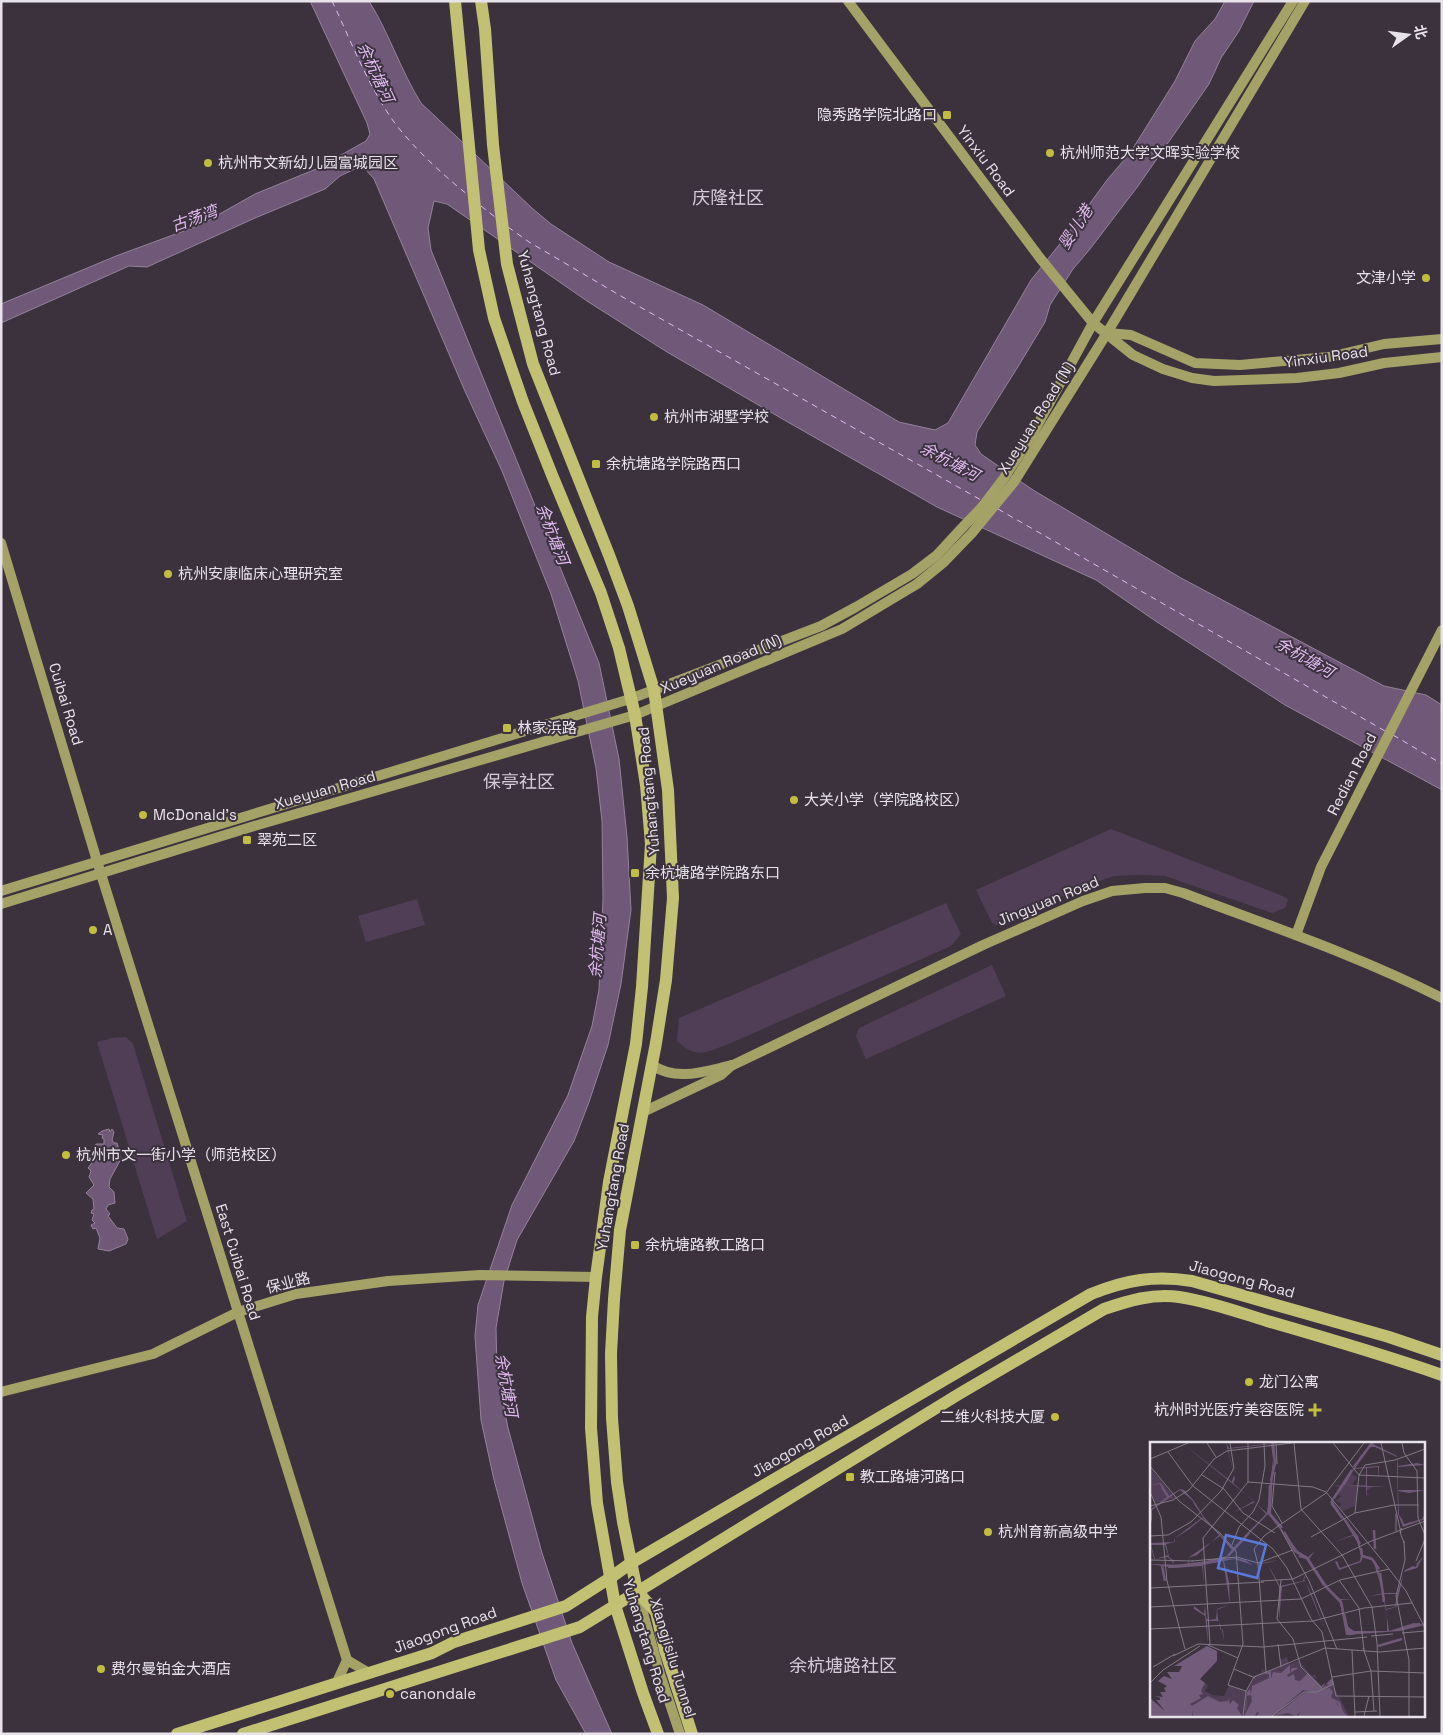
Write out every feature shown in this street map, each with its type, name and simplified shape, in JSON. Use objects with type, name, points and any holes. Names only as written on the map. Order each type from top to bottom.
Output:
[{"type":"main road","name":"Yuhangtang Road","points":[[455,1],[480,250],[494,318],[523,402],[602,593],[619,648],[635,715],[646,785],[651,844],[636,1044],[609,1182],[596,1277],[592,1317],[591,1428],[597,1503],[615,1605],[658,1734]]},
{"type":"main road","name":"Yuhangtang Road","points":[[481,1],[485,29],[492,144],[507,264],[533,364],[610,555],[654,690],[668,790],[673,898],[666,980],[652,1065],[620,1230],[610,1354],[617,1482],[636,1591],[656,1612],[665,1650],[692,1734]]},
{"type":"main road","name":"Yinxiu Road","points":[[848,1],[1040,258],[1093,323],[1133,355],[1162,369],[1192,378],[1214,381],[1297,378],[1339,373],[1384,363],[1442,357]]},
{"type":"main road","name":"Xueyuan Road (N)","points":[[657,707],[842,629],[918,584],[941,558],[999,502],[1014,482],[1093,323],[1293,1]]},
{"type":"main road","name":"Xueyuan Road (N)","points":[[1036,438],[1107,333],[1305,1]]},
{"type":"main road","name":"Yinxiu Road","points":[[1107,333],[1131,335],[1195,363],[1240,365],[1329,357],[1384,344],[1442,339]]},
{"type":"main road","name":"Cuibai Road","points":[[1,543],[99,862],[101,874]]},
{"type":"main road","name":"Xueyuan Road (N)","points":[[654,690],[821,626],[856,608],[941,558]]},
{"type":"main road","name":"Redian Road","points":[[1296,935],[1321,867],[1442,630]]},
{"type":"main road","name":"Xueyuan Road","points":[[1,890],[99,862],[654,690]]},
{"type":"main road","name":"Xueyuan Road","points":[[1,904],[298,813],[657,707]]},
{"type":"main road","name":"East Cuibai Road","points":[[101,874],[347,1660]]},
{"type":"main road","name":"Jingyuan Road","points":[[652,1065],[672,1074],[688,1075],[733,1065],[983,945],[1083,901],[1112,891],[1145,888],[1165,888],[1296,935],[1442,998]]},
{"type":"main road","name":"Jingyuan Road","points":[[643,1112],[721,1075],[733,1065]]},
{"type":"main road","name":"保业路","points":[[1,1392],[153,1354],[238,1312],[296,1294],[388,1281],[480,1275],[596,1277]]},
{"type":"main road","name":"Jiaogong Road","points":[[177,1734],[432,1653],[454,1642],[566,1606],[631,1563],[1091,1294],[1108,1287],[1139,1279],[1171,1278],[1192,1280],[1389,1337],[1442,1355]]},
{"type":"main road","points":[[243,1734],[580,1627],[959,1394],[1104,1309],[1129,1300],[1152,1297],[1178,1297],[1211,1304],[1373,1351],[1442,1375]]},
{"type":"main road","name":"Xiangjisilu Tunnel","points":[[636,1591],[680,1734]]},
{"type":"main road","points":[[336,1684],[347,1660],[369,1673]]},
{"type":"shaded area","points":[[1111,829],[1278,894],[1288,899],[1285,908],[1272,913],[1165,876],[1114,876],[1002,923],[996,925],[992,923],[976,890]]},
{"type":"shaded area","points":[[417,899],[425,925],[366,942],[358,916]]},
{"type":"shaded area","points":[[946,903],[961,934],[951,946],[709,1051],[697,1053],[684,1047],[677,1041],[679,1018]]},
{"type":"shaded area","points":[[992,965],[1006,996],[866,1059],[856,1036],[859,1028]]},
{"type":"shaded area","points":[[126,1037],[133,1044],[187,1221],[157,1239],[97,1042]]},
{"type":"water","points":[[310,1],[369,1],[421,103],[551,224],[609,262],[703,305],[899,422],[935,430],[948,423],[1031,280],[1107,180],[1130,153],[1175,81],[1195,41],[1215,19],[1225,1],[1254,1],[1239,31],[1221,58],[1209,84],[1138,186],[1073,269],[1050,305],[1045,322],[977,432],[975,445],[981,454],[1033,490],[1181,578],[1384,686],[1426,695],[1442,705],[1442,790],[1285,705],[1096,580],[937,507],[667,352],[587,301],[447,204],[434,201],[428,228],[431,250],[599,663],[619,759],[627,837],[631,910],[621,984],[608,1045],[574,1141],[517,1240],[504,1281],[496,1328],[497,1372],[508,1428],[542,1553],[572,1643],[612,1734],[586,1734],[556,1680],[522,1583],[494,1480],[481,1420],[475,1336],[478,1305],[512,1205],[568,1095],[592,1026],[599,990],[603,899],[602,821],[596,768],[578,681],[551,594],[502,471],[464,389],[374,179],[366,170],[357,168],[340,176],[325,189],[255,218],[147,267],[129,266],[1,323],[1,304],[116,256],[200,225],[255,194],[316,169],[366,141],[370,134],[367,123]]},
{"type":"water","points":[[109,1129],[110,1132],[112,1129],[114,1132],[112,1140],[114,1143],[117,1143],[121,1159],[110,1179],[109,1187],[114,1192],[115,1203],[108,1205],[106,1209],[110,1214],[108,1216],[117,1228],[124,1229],[128,1239],[126,1244],[109,1251],[98,1249],[100,1238],[96,1228],[93,1229],[91,1225],[95,1223],[92,1220],[94,1214],[91,1213],[94,1209],[93,1199],[86,1193],[94,1185],[89,1177],[91,1171],[88,1168],[99,1153],[99,1150],[94,1149],[96,1144],[104,1144],[103,1135],[98,1134]]},
{"type":"ferry route","points":[[332,1],[362,65],[387,112],[405,136],[422,154],[468,195]]},
{"type":"ferry route","points":[[481,206],[495,217]]},
{"type":"ferry route","points":[[508,227],[529,242],[626,299],[981,500]]},
{"type":"ferry route","points":[[998,509],[1385,731]]},
{"type":"ferry route","points":[[1393,735],[1442,764]]},
{"type":"place","name":"隐秀路学院北路口","points":[[947,115]]},
{"type":"place","name":"杭州师范大学文晖实验学校","points":[[1050,153]]},
{"type":"place","name":"杭州市文新幼儿园富城园区","points":[[208,163]]},
{"type":"place","name":"文津小学","points":[[1426,278]]},
{"type":"place","name":"杭州市湖墅学校","points":[[654,417]]},
{"type":"place","name":"余杭塘路学院路西口","points":[[596,464]]},
{"type":"place","name":"杭州安康临床心理研究室","points":[[168,574]]},
{"type":"place","name":"林家浜路","points":[[507,728]]},
{"type":"place","name":"大关小学（学院路校区）","points":[[794,800]]},
{"type":"place","name":"McDonald's","points":[[143,815]]},
{"type":"place","name":"翠苑二区","points":[[247,840]]},
{"type":"place","name":"余杭塘路学院路东口","points":[[635,873]]},
{"type":"place","name":"A","points":[[93,930]]},
{"type":"place","name":"杭州市文一街小学（师范校区）","points":[[66,1155]]},
{"type":"place","name":"余杭塘路教工路口","points":[[635,1245]]},
{"type":"place","name":"龙门公寓","points":[[1249,1382]]},
{"type":"place","name":"杭州时光医疗美容医院","points":[[1315,1410]]},
{"type":"place","name":"二维火科技大厦","points":[[1055,1417]]},
{"type":"place","name":"教工路塘河路口","points":[[850,1477]]},
{"type":"place","name":"杭州育新高级中学","points":[[988,1532]]},
{"type":"place","name":"费尔曼铂金大酒店","points":[[101,1669]]},
{"type":"place","name":"canondale","points":[[390,1694]]},
{"type":"district","name":"庆隆社区","points":[[728,198]]},
{"type":"district","name":"保亭社区","points":[[519,782]]},
{"type":"district","name":"余杭塘路社区","points":[[843,1666]]},
{"type":"water label","name":"余杭塘河","points":[[376,72]]},
{"type":"water label","name":"古荡湾","points":[[194,218]]},
{"type":"water label","name":"婴儿港","points":[[1075,227]]},
{"type":"water label","name":"余杭塘河","points":[[950,461]]},
{"type":"water label","name":"余杭塘河","points":[[553,534]]},
{"type":"water label","name":"余杭塘河","points":[[1305,657]]},
{"type":"water label","name":"余杭塘河","points":[[597,946]]},
{"type":"water label","name":"余杭塘河","points":[[507,1385]]}]
